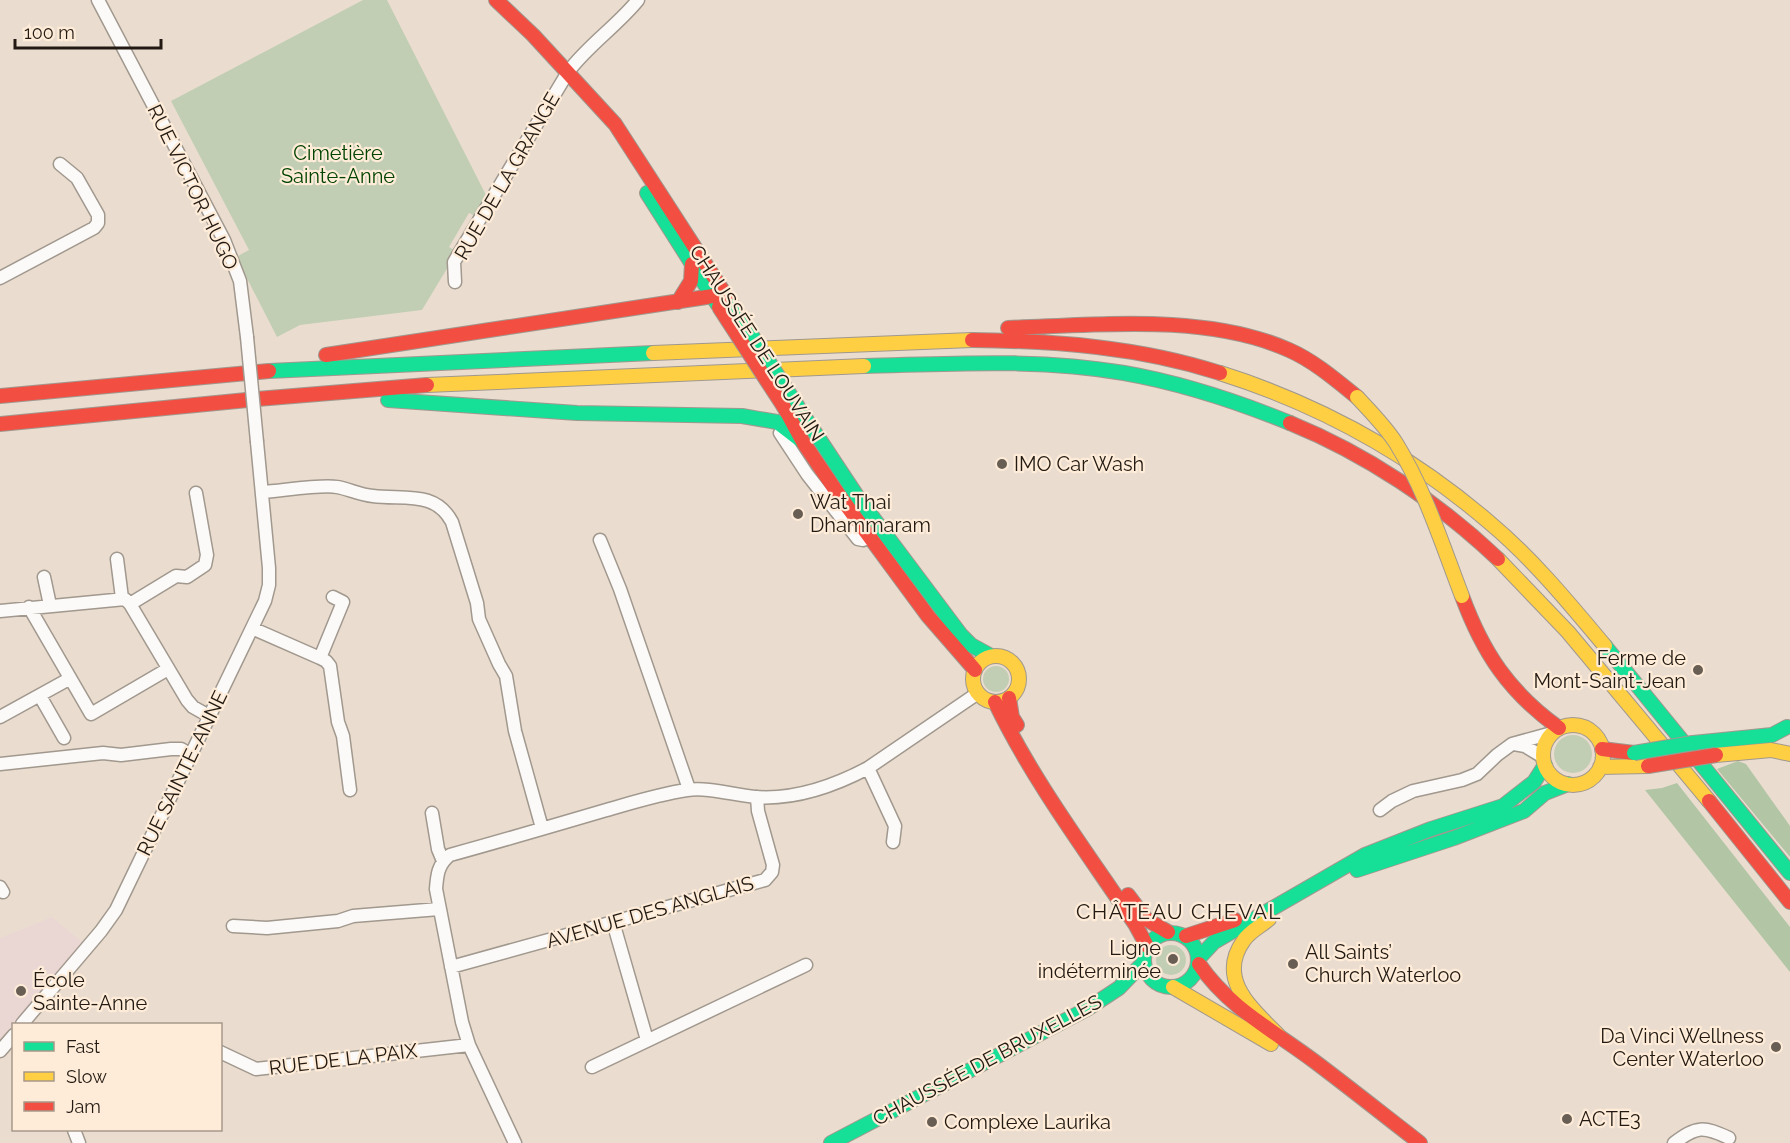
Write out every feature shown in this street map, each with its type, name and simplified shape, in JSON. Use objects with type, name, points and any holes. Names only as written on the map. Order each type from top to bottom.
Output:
[{"type":"main road","name":"CHAUSSÉE DE LOUVAIN","points":[[496,0],[533,35],[615,124],[723,302],[790,406],[961,636],[971,645],[991,656]]},
{"type":"main road","name":"CHAUSSÉE DE LOUVAIN","points":[[580,85],[692,264],[723,302]]},
{"type":"main road","points":[[678,302],[693,279],[692,264]]},
{"type":"main road","points":[[278,370],[295,360],[678,302],[723,302]]},
{"type":"main road","points":[[940,340],[960,330],[1152,324],[1198,326],[1250,336],[1290,351],[1327,372],[1357,397],[1378,419],[1395,442],[1416,480],[1469,618],[1483,646],[1503,677],[1534,711],[1556,730]]},
{"type":"main road","points":[[0,396],[278,370],[940,340],[1014,340],[1085,345],[1158,357],[1222,374],[1302,403],[1372,439],[1432,477],[1489,522],[1550,582],[1650,700],[1790,873]]},
{"type":"main road","points":[[0,424],[326,393],[501,382],[794,369],[1008,363],[1078,368],[1149,378],[1220,395],[1287,420],[1360,456],[1427,499],[1471,534],[1533,592],[1636,710],[1790,902]]},
{"type":"main road","points":[[326,393],[346,400],[412,401],[577,413],[742,416],[777,422],[803,442]]},
{"type":"main road","name":"CHAUSSÉE DE LOUVAIN","points":[[790,406],[803,442],[834,499],[870,537],[928,616],[975,670]]},
{"type":"main road","name":"CHAUSSÉE DE LOUVAIN","points":[[893,569],[897,564],[903,567],[921,592],[935,601]]},
{"type":"main road","points":[[991,656],[1009,660],[1017,670],[1016,690],[1009,698],[995,702],[988,701],[978,693],[973,678],[975,670],[984,659],[991,656]]},
{"type":"main road","points":[[1009,698],[1012,717],[1040,765],[1146,919],[1168,932],[1186,936],[1263,912]]},
{"type":"main road","points":[[995,702],[1032,771],[1137,927],[1147,946]]},
{"type":"main road","points":[[1173,987],[1185,984],[1191,979],[1199,961],[1214,942],[1263,912],[1375,851],[1431,829],[1503,806],[1534,782],[1544,761],[1547,740],[1556,730],[1577,725],[1586,728],[1599,740],[1602,749],[1600,767],[1590,779],[1545,793],[1524,812],[1498,822],[1322,881]]},
{"type":"main road","points":[[1602,749],[1634,753],[1772,735],[1788,725]]},
{"type":"main road","points":[[1788,725],[1783,739],[1790,754]]},
{"type":"main road","points":[[1600,767],[1648,766],[1716,755],[1771,750],[1790,754]]},
{"type":"main road","points":[[1544,761],[1554,778],[1568,784]]},
{"type":"main road","points":[[1280,1037],[1241,996],[1235,984],[1233,960],[1244,939],[1306,890]]},
{"type":"main road","points":[[1112,994],[1135,976],[1144,962],[1147,946],[1153,939],[1168,932]]},
{"type":"main road","points":[[1186,936],[1192,942],[1205,975],[1214,985],[1243,1010],[1420,1143]]},
{"type":"main road","points":[[1144,962],[1152,979],[1159,984],[1173,987],[1259,1035],[1402,1143]]},
{"type":"main road","points":[[1112,994],[1159,984]]},
{"type":"main road","name":"CHAUSSÉE DE BRUXELLES","points":[[831,1143],[1112,994]]},
{"type":"street","name":"RUE VICTOR HUGO","points":[[98,0],[224,240],[240,281],[262,492]]},
{"type":"street","name":"RUE DE LA GRANGE","points":[[455,282],[454,262],[568,72],[579,57],[623,17],[638,0]]},
{"type":"street","points":[[0,278],[94,228],[98,223],[98,215],[77,178],[60,164]]},
{"type":"street","points":[[780,433],[834,499],[859,499]]},
{"type":"street","points":[[262,492],[334,486],[372,496],[424,499],[439,505],[447,513],[452,522],[477,603],[479,619],[506,676],[515,731],[542,828]]},
{"type":"street","name":"RUE SAINTE-ANNE","points":[[23,1023],[116,910],[254,628],[269,585],[262,492]]},
{"type":"street","points":[[0,610],[126,601],[176,576],[187,577],[205,565],[207,555],[196,493]]},
{"type":"street","points":[[600,540],[620,589],[689,789]]},
{"type":"street","points":[[117,559],[126,601],[193,707],[209,716]]},
{"type":"street","points":[[44,577],[50,605]]},
{"type":"street","points":[[320,658],[343,602],[333,597]]},
{"type":"street","points":[[28,607],[91,714],[168,669]]},
{"type":"street","points":[[254,628],[320,658],[330,666],[350,790]]},
{"type":"street","points":[[0,717],[69,679]]},
{"type":"street","points":[[515,1143],[469,1045],[462,1022],[439,909],[436,878],[443,861],[450,855],[542,828],[689,789],[757,797],[811,791],[839,782],[868,768],[978,693]]},
{"type":"street","points":[[40,696],[64,738]]},
{"type":"street","points":[[1380,810],[1392,801],[1413,791],[1462,780],[1477,774],[1512,744],[1556,730]]},
{"type":"street","points":[[1512,744],[1526,746],[1544,761]]},
{"type":"street","points":[[0,764],[171,749],[181,749],[191,755]]},
{"type":"street","points":[[868,768],[895,826],[893,842]]},
{"type":"street","name":"AVENUE DES ANGLAIS","points":[[451,967],[765,880],[772,872],[773,865],[758,811],[757,797]]},
{"type":"street","points":[[432,813],[438,849],[443,861]]},
{"type":"street","points":[[233,926],[267,928],[338,921],[353,916],[439,909]]},
{"type":"street","points":[[614,922],[647,1041]]},
{"type":"street","points":[[592,1067],[806,965]]},
{"type":"street","points":[[0,1051],[12,1039]]},
{"type":"street","name":"RUE DE LA PAIX","points":[[222,1053],[256,1069],[469,1045]]},
{"type":"street","points":[[1674,1143],[1687,1133],[1707,1128],[1729,1138]]},
{"type":"shaded area","name":"École Sainte-Anne","points":[[52,917],[82,942],[0,1040],[0,938]]},
{"type":"green space","name":"Cimetière Sainte-Anne","points":[[363,0],[387,0],[487,197],[475,216],[469,213],[449,247],[457,252],[422,310],[300,325],[277,337],[236,257],[249,250],[171,101]]},
{"type":"green space","points":[[996,666],[1005,670],[1009,679],[1005,688],[996,692],[987,688],[983,679],[987,670]]},
{"type":"green space","points":[[1573,735],[1580,736],[1586,741],[1591,747],[1591,761],[1586,767],[1580,772],[1573,773],[1566,772],[1560,767],[1555,761],[1554,754],[1555,747],[1560,741],[1566,736]]},
{"type":"green space","points":[[1738,761],[1746,764],[1790,826],[1790,857],[1717,769]]},
{"type":"green space","points":[[1677,783],[1790,927],[1790,972],[1645,790]]},
{"type":"green space","points":[[1171,945],[1182,949],[1186,960],[1182,971],[1171,975],[1160,971],[1156,960],[1160,949]]},
{"type":"traffic: fast","points":[[647,193],[718,305]]},
{"type":"traffic: fast","points":[[733,306],[796,404]]},
{"type":"traffic: fast","points":[[269,371],[653,353]]},
{"type":"traffic: fast","points":[[864,366],[994,363],[1092,368],[1187,387],[1290,423]]},
{"type":"traffic: fast","points":[[388,400],[577,413],[742,416],[777,422],[803,442]]},
{"type":"traffic: fast","points":[[796,404],[859,499],[961,635],[971,645],[991,656]]},
{"type":"traffic: fast","points":[[1605,646],[1790,873]]},
{"type":"traffic: fast","points":[[1693,743],[1772,735],[1787,727]]},
{"type":"traffic: fast","points":[[1634,753],[1693,743]]},
{"type":"traffic: fast","points":[[1199,958],[1214,942],[1365,855],[1431,829],[1503,806],[1534,782],[1545,765]]},
{"type":"traffic: fast","points":[[1357,870],[1454,838],[1524,811],[1545,793],[1568,784]]},
{"type":"traffic: fast","points":[[1166,933],[1176,933],[1186,937],[1194,945],[1198,960],[1194,975],[1186,983],[1176,987],[1166,987],[1156,983],[1148,975],[1144,965],[1144,955],[1148,945],[1156,937],[1166,933]]},
{"type":"traffic: fast","points":[[831,1143],[1087,1009],[1119,988],[1144,962]]},
{"type":"traffic: slow","points":[[653,353],[972,340]]},
{"type":"traffic: slow","points":[[427,385],[864,366]]},
{"type":"traffic: slow","points":[[1220,373],[1328,416],[1396,454],[1428,475],[1460,498],[1521,551],[1605,646]]},
{"type":"traffic: slow","points":[[1357,397],[1396,443],[1416,479],[1462,596]]},
{"type":"traffic: slow","points":[[1498,559],[1568,632],[1709,801]]},
{"type":"traffic: slow","points":[[996,656],[1012,663],[1019,679],[1012,695],[996,702],[980,695],[973,679],[980,663],[996,656]]},
{"type":"traffic: slow","points":[[1573,725],[1594,734],[1603,755],[1594,776],[1573,785],[1552,776],[1543,755],[1552,734],[1573,725]]},
{"type":"traffic: slow","points":[[1716,755],[1771,750],[1790,754]]},
{"type":"traffic: slow","points":[[1600,767],[1648,766]]},
{"type":"traffic: slow","points":[[1269,919],[1244,940],[1236,955],[1234,968],[1241,993],[1280,1037]]},
{"type":"traffic: slow","points":[[1173,987],[1271,1044]]},
{"type":"traffic: jam","points":[[496,0],[533,35],[615,124],[732,305]]},
{"type":"traffic: jam","points":[[678,302],[691,281],[692,264]]},
{"type":"traffic: jam","points":[[326,355],[713,296],[728,299]]},
{"type":"traffic: jam","points":[[719,307],[784,407]]},
{"type":"traffic: jam","points":[[1008,328],[1151,324],[1223,331],[1257,338],[1298,354],[1325,371],[1357,397]]},
{"type":"traffic: jam","points":[[972,340],[1066,344],[1128,351],[1220,373]]},
{"type":"traffic: jam","points":[[0,396],[269,371]]},
{"type":"traffic: jam","points":[[0,424],[427,385]]},
{"type":"traffic: jam","points":[[784,407],[803,442],[841,498],[928,616],[975,670]]},
{"type":"traffic: jam","points":[[1290,423],[1346,449],[1400,481],[1451,518],[1498,559]]},
{"type":"traffic: jam","points":[[1462,596],[1479,636],[1500,670],[1526,700],[1559,728]]},
{"type":"traffic: jam","points":[[1009,698],[1012,717],[1017,725]]},
{"type":"traffic: jam","points":[[995,702],[1043,788],[1135,924],[1147,946]]},
{"type":"traffic: jam","points":[[1602,749],[1634,753]]},
{"type":"traffic: jam","points":[[1648,766],[1716,755]]},
{"type":"traffic: jam","points":[[1709,801],[1790,902]]},
{"type":"traffic: jam","points":[[1128,895],[1146,919],[1168,932]]},
{"type":"traffic: jam","points":[[1186,936],[1235,920]]},
{"type":"traffic: jam","points":[[1199,964],[1238,1006],[1420,1143]]},
{"type":"place","name":"IMO Car Wash","points":[[1002,464]]},
{"type":"place","name":"Wat Thai Dhammaram","points":[[798,514]]},
{"type":"place","name":"Ferme de Mont-Saint-Jean","points":[[1698,670]]},
{"type":"place","name":"Ligne indéterminée","points":[[1173,959]]},
{"type":"place","name":"All Saints’ Church Waterloo","points":[[1293,964]]},
{"type":"place","name":"École Sainte-Anne","points":[[21,991]]},
{"type":"place","name":"Da Vinci Wellness Center Waterloo","points":[[1776,1047]]},
{"type":"place","name":"ACTE3","points":[[1567,1119]]},
{"type":"place","name":"Complexe Laurika","points":[[932,1122]]},
{"type":"district","name":"CHÂTEAU CHEVAL","points":[[1179,911]]}]
